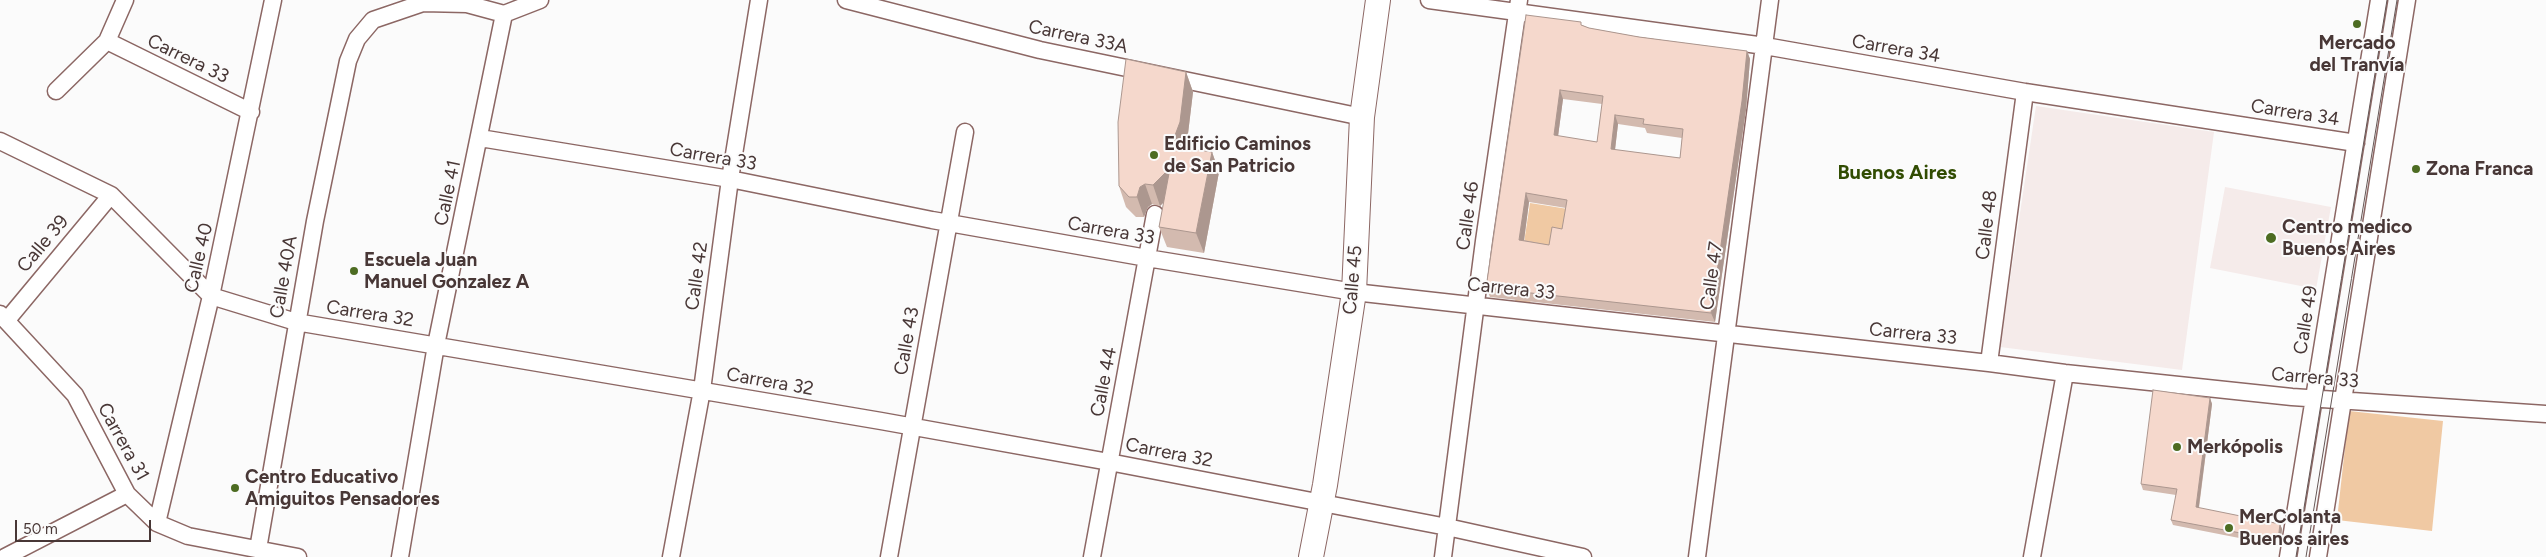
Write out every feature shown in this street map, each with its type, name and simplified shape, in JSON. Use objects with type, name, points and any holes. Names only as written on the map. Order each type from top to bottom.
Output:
[{"type":"main road","name":"Calle 45","points":[[1311,557],[1322,503],[1354,292],[1362,117],[1378,0]]},
{"type":"street","points":[[56,91],[107,41],[124,0]]},
{"type":"street","name":"Calle 40","points":[[156,523],[211,296],[273,0]]},
{"type":"street","points":[[504,14],[540,0]]},
{"type":"street","name":"Calle 42","points":[[671,557],[702,390],[730,179],[759,0]]},
{"type":"street","name":"Carrera 33A","points":[[846,0],[1040,50],[1362,117]]},
{"type":"street","name":"Carrera 34","points":[[1429,0],[1518,6],[1764,46],[2025,92],[2356,143]]},
{"type":"street","name":"Calle 47","points":[[1696,557],[1724,334],[1770,0]]},
{"type":"street","name":"Calle 49","points":[[2288,557],[2379,0]]},
{"type":"street","points":[[2318,557],[2407,0]]},
{"type":"street","name":"Calle 40A","points":[[245,551],[296,322],[348,61],[357,39],[373,20],[423,3],[467,4],[504,14]]},
{"type":"street","name":"Calle 46","points":[[1443,557],[1484,241],[1518,6]]},
{"type":"street","name":"Calle 41","points":[[400,557],[436,345],[504,14]]},
{"type":"street","name":"Carrera 33","points":[[107,41],[251,112]]},
{"type":"street","name":"Calle 48","points":[[1989,363],[2025,92]]},
{"type":"street","name":"Calle 43","points":[[889,557],[965,132]]},
{"type":"street","name":"Carrera 33","points":[[480,138],[730,179],[1147,258],[1354,292],[1989,363],[2065,374],[2314,398],[2546,414]]},
{"type":"street","name":"Carrera 32","points":[[0,142],[111,195],[211,296],[296,322],[702,390],[1109,462],[1447,527],[1583,557]]},
{"type":"street","name":"Calle 39","points":[[4,317],[111,195]]},
{"type":"street","name":"Calle 44","points":[[1092,557],[1155,214]]},
{"type":"street","name":"Carrera 31","points":[[4,317],[75,395],[127,494],[156,523],[188,536],[245,551],[298,557]]},
{"type":"street","points":[[2032,557],[2065,374]]},
{"type":"street","points":[[5,557],[127,494]]},
{"type":"shaded area","points":[[2036,106],[2214,132],[2182,370],[2000,347]]},
{"type":"shaded area","name":"Centro medico Buenos Aires","points":[[2225,187],[2331,207],[2316,289],[2210,268]]},
{"type":"shaded area","points":[[1591,200],[1551,253],[1538,251],[1530,304],[1515,302],[1530,203],[1568,209]]},
{"type":"shaded area","points":[[2349,411],[2443,421],[2432,531],[2337,520]]},
{"type":"building","points":[[1526,15],[1581,22],[1581,25],[1589,28],[1639,37],[1747,51],[1742,101],[1711,313],[1486,288]],"holes":[[[1560,90],[1603,96],[1597,142],[1554,135]],[[1615,115],[1644,119],[1643,124],[1683,129],[1680,158],[1611,149]],[[1526,193],[1567,200],[1562,229],[1552,227],[1549,245],[1519,240]]]},
{"type":"building","points":[[1126,59],[1186,72],[1180,122],[1171,146],[1212,152],[1196,233],[1159,227],[1170,168],[1153,185],[1145,184],[1140,187],[1137,197],[1129,197],[1119,186],[1118,122]]},
{"type":"building","name":"Merkópolis","points":[[2153,390],[2210,398],[2196,507],[2280,524],[2278,540],[2171,520],[2177,489],[2141,484]]},
{"type":"tram line","points":[[2296,557],[2387,0]]},
{"type":"tram line","points":[[2306,557],[2397,0]]},
{"type":"place","name":"Mercado del Tranvía","points":[[2357,24]]},
{"type":"place","name":"Edificio Caminos de San Patricio","points":[[1154,155]]},
{"type":"place","name":"Zona Franca","points":[[2416,169]]},
{"type":"place","name":"Centro medico Buenos Aires","points":[[2271,238]]},
{"type":"place","name":"Escuela Juan Manuel Gonzalez A","points":[[354,271]]},
{"type":"place","name":"Merkópolis","points":[[2177,447]]},
{"type":"place","name":"Centro Educativo Amiguitos Pensadores","points":[[235,488]]},
{"type":"place","name":"MerColanta Buenos aires","points":[[2229,528]]},
{"type":"district","name":"Buenos Aires","points":[[1897,173]]}]
